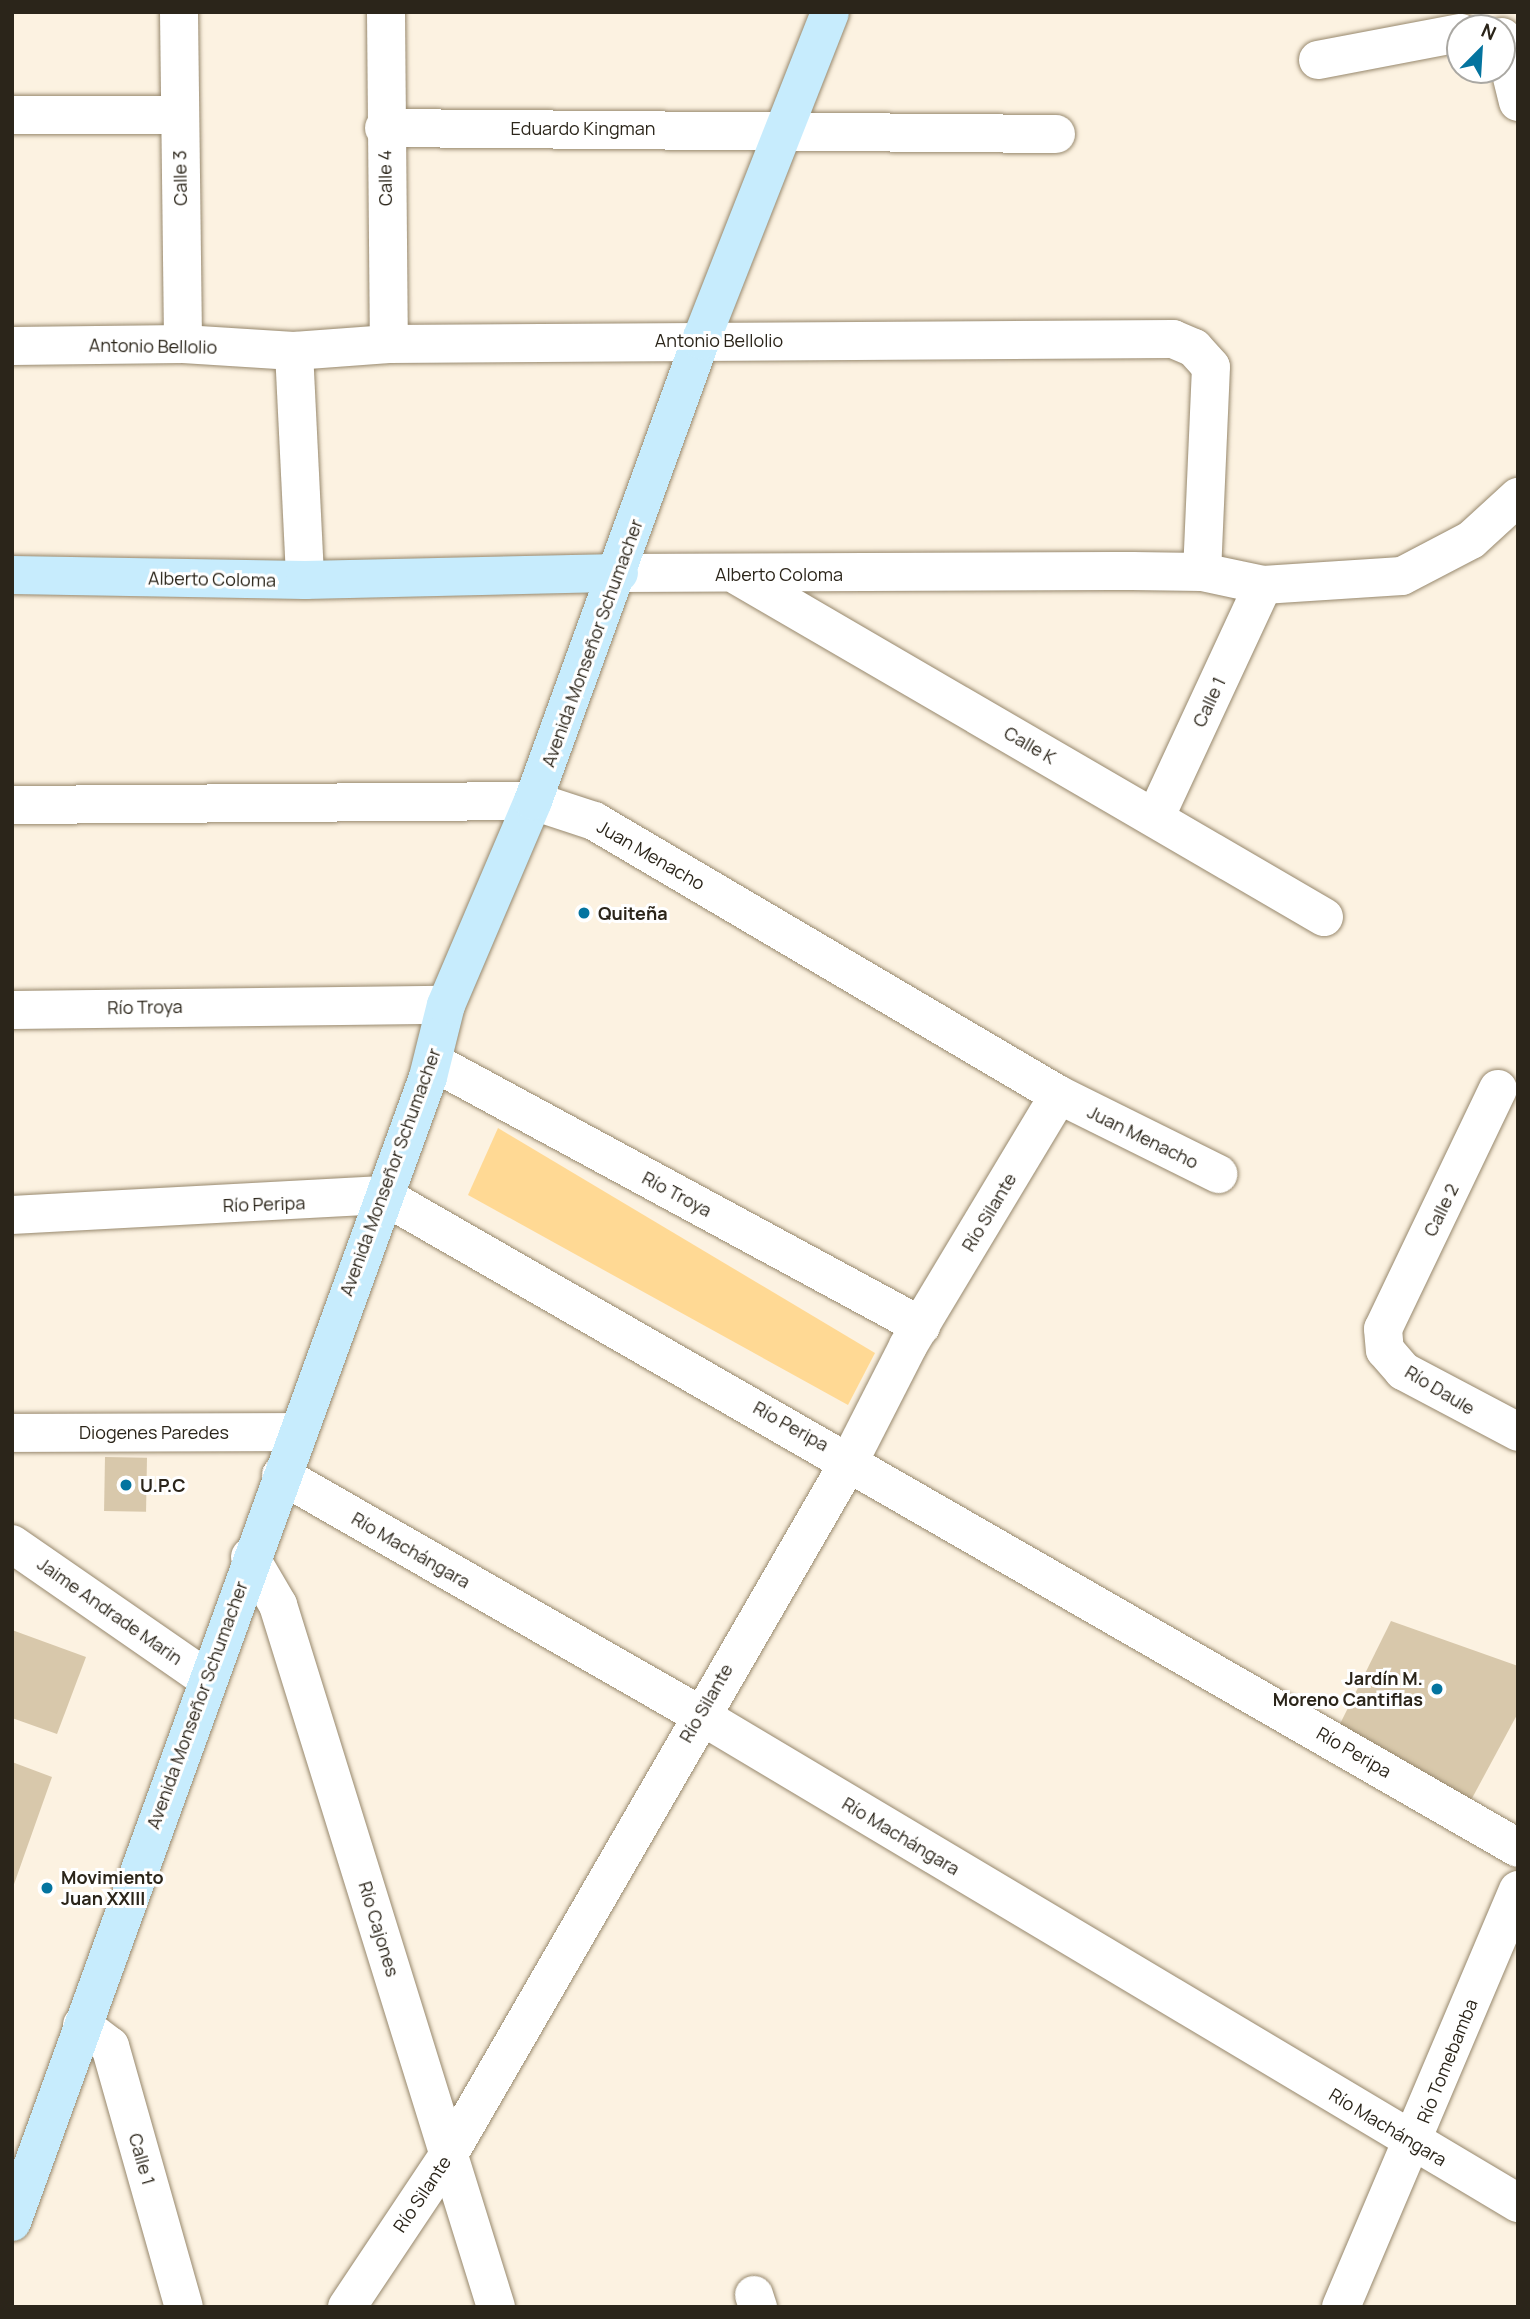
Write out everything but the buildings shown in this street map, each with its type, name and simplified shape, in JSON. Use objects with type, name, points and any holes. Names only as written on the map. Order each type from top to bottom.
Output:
[{"type":"street","name":"Calle 3","points":[[179,12],[183,344]]},
{"type":"street","name":"Calle 4","points":[[386,12],[384,128],[390,344]]},
{"type":"street","name":"Avenida Monseñor Schumacher","points":[[12,2222],[250,1557],[433,1062],[446,1005],[533,802],[619,573],[701,340],[830,12]]},
{"type":"street","points":[[1318,60],[1446,36]]},
{"type":"street","points":[[1513,84],[1518,102]]},
{"type":"street","points":[[12,116],[179,115]]},
{"type":"street","name":"Eduardo Kingman","points":[[384,128],[783,129],[1056,134]]},
{"type":"street","name":"Antonio Bellolio","points":[[12,346],[183,344],[294,351],[390,344],[1173,339],[1194,348],[1211,367],[1202,572]]},
{"type":"street","points":[[294,351],[305,580]]},
{"type":"street","name":"Alberto Coloma","points":[[12,575],[305,580],[619,573],[736,575],[1202,572],[1263,585],[1402,576],[1471,540],[1518,497]]},
{"type":"street","name":"Calle K","points":[[736,575],[1324,917]]},
{"type":"street","name":"Calle 1","points":[[1155,818],[1263,585]]},
{"type":"street","name":"Juan Menacho","points":[[12,805],[533,802],[594,821],[1059,1095],[1218,1174]]},
{"type":"street","name":"Río Troya","points":[[12,1010],[446,1005]]},
{"type":"street","name":"Río Troya","points":[[433,1062],[921,1326]]},
{"type":"street","name":"Calle 2","points":[[1383,1329],[1499,1089]]},
{"type":"street","name":"Río Silante","points":[[347,2307],[449,2154],[698,1714],[850,1460],[921,1326],[1059,1095]]},
{"type":"street","name":"Río Peripa","points":[[12,1214],[382,1195],[850,1460],[1518,1848]]},
{"type":"street","name":"Río Daule","points":[[1383,1329],[1385,1350],[1404,1371],[1518,1432]]},
{"type":"street","name":"Diogenes Paredes","points":[[12,1433],[296,1432]]},
{"type":"street","name":"Río Machángara","points":[[281,1475],[698,1714],[1518,2203]]},
{"type":"street","name":"Jaime Andrade Marin","points":[[12,1544],[207,1679]]},
{"type":"street","name":"Río Cajones","points":[[250,1557],[278,1605],[496,2307]]},
{"type":"street","name":"Río Tomebamba","points":[[1341,2307],[1414,2143],[1518,1891]]},
{"type":"street","name":"Calle 1","points":[[82,2025],[110,2046],[184,2307]]},
{"type":"shaded area","points":[[498,1128],[875,1353],[848,1405],[468,1195]]},
{"type":"place","name":"Quiteña","points":[[584,913]]},
{"type":"place","name":"U.P.C","points":[[126,1485]]},
{"type":"place","name":"Jardín M. Moreno Cantiflas","points":[[1437,1689]]},
{"type":"place","name":"Movimiento Juan XXIII","points":[[47,1888]]}]
